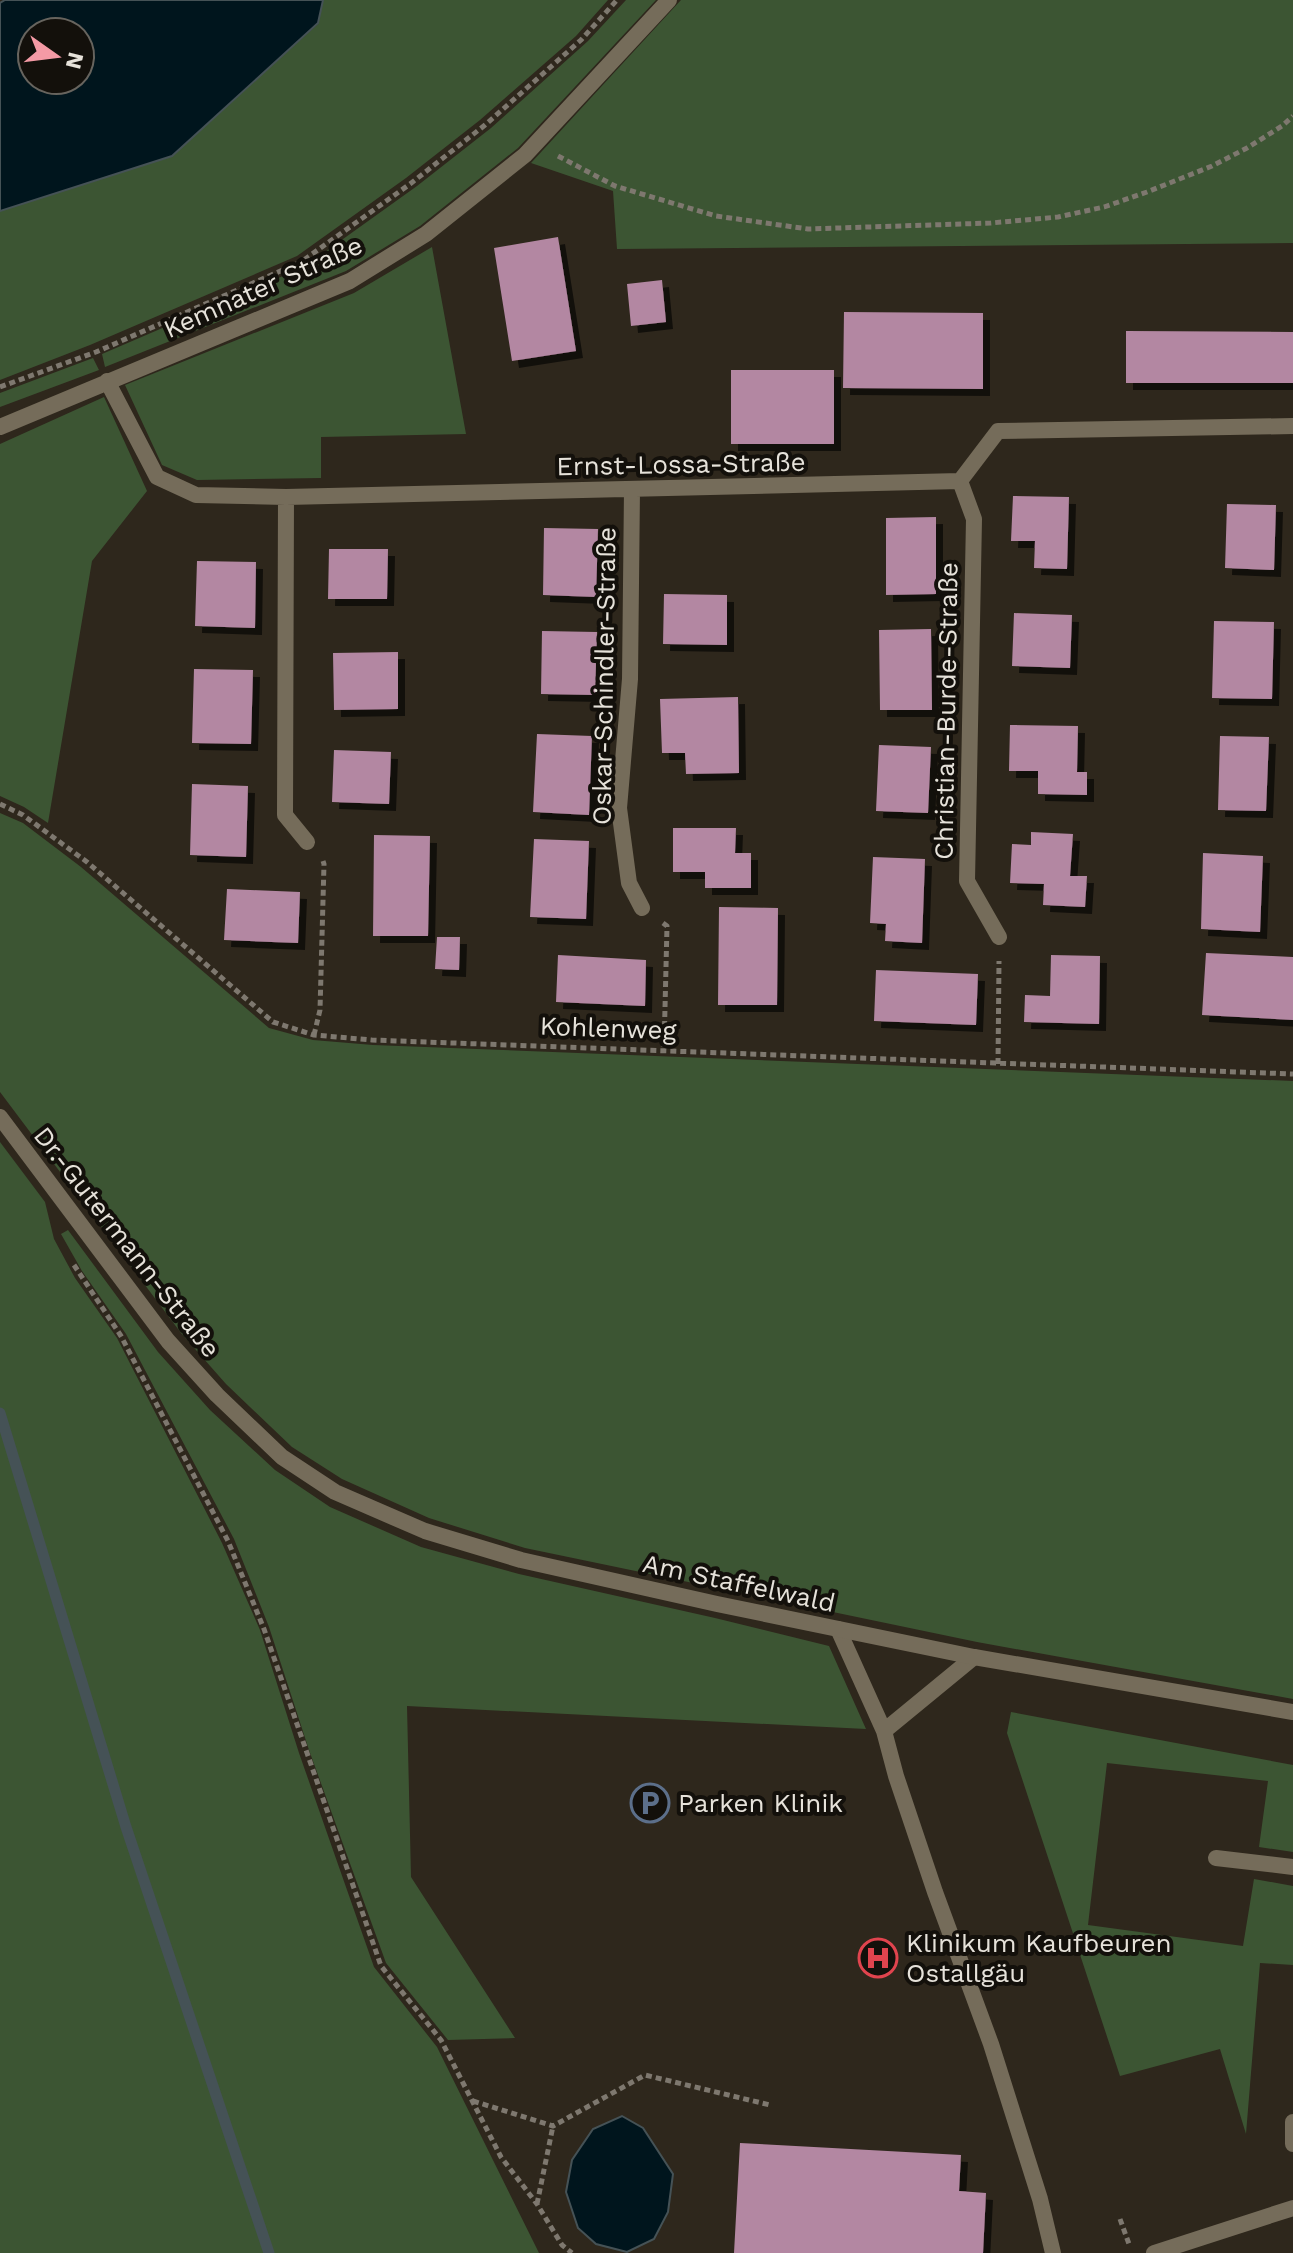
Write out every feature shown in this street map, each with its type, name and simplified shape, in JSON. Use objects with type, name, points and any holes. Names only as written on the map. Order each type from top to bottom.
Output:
[{"type":"street","name":"Kemnater Straße","points":[[0,427],[350,281],[426,234],[530,150],[669,0]]},
{"type":"street","name":"Ernst-Lossa-Straße","points":[[107,381],[157,477],[196,495],[286,497],[960,481]]},
{"type":"street","points":[[960,481],[998,431],[1293,426]]},
{"type":"street","name":"Christian-Burde-Straße","points":[[960,481],[974,519],[967,881],[999,937]]},
{"type":"street","name":"Oskar-Schindler-Straße","points":[[632,489],[630,679],[619,808],[629,883],[642,908]]},
{"type":"street","points":[[286,497],[285,815],[307,842]]},
{"type":"street","name":"Dr.-Gutermann-Straße","points":[[0,1117],[168,1341],[217,1395]]},
{"type":"street","name":"Am Staffelwald","points":[[217,1395],[282,1457],[335,1492],[425,1531],[521,1560],[974,1657],[1293,1712]]},
{"type":"street","points":[[838,1629],[884,1731],[935,1892],[991,2044],[1040,2199],[1053,2253]]},
{"type":"street","points":[[884,1731],[974,1657]]},
{"type":"street","points":[[1216,1858],[1293,1867]]},
{"type":"street","points":[[1293,2122],[1293,2144]]},
{"type":"street","points":[[1154,2253],[1293,2208]]},
{"type":"path","points":[[0,387],[96,352],[301,262],[410,184],[485,125],[581,40],[617,0]]},
{"type":"path","points":[[530,150],[615,186],[716,216],[808,229],[923,227],[1058,217],[1104,207],[1212,166],[1247,148],[1293,116]]},
{"type":"path","name":"Kohlenweg","points":[[0,804],[23,815],[87,862],[273,1022],[314,1035],[372,1040],[1293,1074]]},
{"type":"path","points":[[307,842],[324,864],[320,1010],[314,1035]]},
{"type":"path","points":[[642,908],[667,926],[664,1049]]},
{"type":"path","points":[[998,1064],[999,937]]},
{"type":"path","points":[[71,1261],[121,1336],[228,1541],[264,1629],[381,1966],[441,2040],[501,2157],[537,2204],[562,2245],[572,2253]]},
{"type":"path","points":[[473,2101],[553,2126],[645,2075],[770,2105]]},
{"type":"path","points":[[537,2204],[553,2126]]},
{"type":"path","points":[[1120,2219],[1132,2253]]},
{"type":"path","points":[[558,2253],[562,2245]]},
{"type":"green space","points":[[323,0],[608,0],[576,36],[480,120],[406,178],[297,256],[0,380],[0,211],[172,156],[318,24]]},
{"type":"green space","points":[[626,0],[656,0],[518,148],[420,226],[346,271],[105,367],[102,354],[304,267],[417,186],[491,128],[588,41]]},
{"type":"green space","points":[[681,0],[1293,0],[1293,243],[617,249],[613,191],[531,163]]},
{"type":"green space","points":[[432,247],[466,434],[321,437],[321,478],[197,480],[162,465],[125,385],[354,293]]},
{"type":"green space","points":[[93,358],[99,370],[0,407],[0,393]]},
{"type":"green space","points":[[104,397],[147,491],[92,561],[48,823],[0,796],[0,444]]},
{"type":"green space","points":[[0,813],[23,823],[81,867],[269,1028],[313,1040],[373,1045],[1293,1081],[1293,1699],[977,1642],[525,1548],[429,1518],[342,1479],[292,1447],[226,1384],[181,1333],[0,1092]]},
{"type":"green space","points":[[0,1142],[45,1202],[54,1239],[75,1278],[117,1338],[222,1543],[260,1630],[299,1753],[374,1967],[437,2047],[539,2253],[0,2253]]},
{"type":"green space","points":[[68,1230],[158,1352],[210,1410],[275,1470],[330,1507],[421,1547],[519,1574],[829,1646],[866,1729],[407,1706],[411,1877],[515,2038],[448,2040],[386,1963],[309,1750],[269,1627],[234,1539],[126,1334],[82,1271],[61,1234]]},
{"type":"green space","points":[[1011,1712],[1293,1765],[1293,1852],[1259,1847],[1268,1781],[1107,1763],[1088,1925],[1243,1946],[1254,1879],[1293,1886],[1293,1965],[1260,1963],[1246,2134],[1220,2049],[1120,2076],[1007,1733]]},
{"type":"water","points":[[5,0],[323,0],[318,23],[172,156],[0,211],[0,3]]},
{"type":"water","points":[[622,2116],[643,2128],[673,2174],[668,2212],[654,2239],[627,2252],[596,2244],[578,2228],[566,2192],[572,2160],[593,2129]]},
{"type":"building","points":[[558,237],[576,351],[512,361],[494,248]]},
{"type":"building","points":[[662,280],[666,322],[631,326],[627,284]]},
{"type":"building","points":[[844,312],[983,313],[983,389],[843,388]]},
{"type":"building","points":[[1126,331],[1293,332],[1293,383],[1126,383]]},
{"type":"building","points":[[731,370],[834,370],[834,444],[731,444]]},
{"type":"building","points":[[1013,496],[1069,497],[1067,569],[1034,568],[1035,541],[1011,541]]},
{"type":"building","points":[[1227,504],[1276,505],[1274,570],[1225,568]]},
{"type":"building","points":[[936,517],[936,594],[886,595],[886,518]]},
{"type":"building","points":[[544,528],[598,529],[596,597],[543,595]]},
{"type":"building","points":[[329,549],[388,549],[387,599],[328,599]]},
{"type":"building","points":[[197,561],[256,562],[255,628],[195,626]]},
{"type":"building","points":[[664,594],[727,595],[727,645],[663,644]]},
{"type":"building","points":[[1014,613],[1072,615],[1070,668],[1012,666]]},
{"type":"building","points":[[1214,621],[1274,622],[1272,699],[1212,698]]},
{"type":"building","points":[[931,629],[932,710],[880,710],[879,630]]},
{"type":"building","points":[[542,631],[597,632],[595,695],[541,694]]},
{"type":"building","points":[[398,652],[398,709],[334,710],[333,653]]},
{"type":"building","points":[[194,669],[253,670],[251,744],[192,743]]},
{"type":"building","points":[[738,697],[739,773],[686,774],[685,753],[662,753],[660,699]]},
{"type":"building","points":[[1010,725],[1078,726],[1077,772],[1087,772],[1087,795],[1038,794],[1038,771],[1009,771]]},
{"type":"building","points":[[537,734],[592,736],[589,815],[533,812]]},
{"type":"building","points":[[1220,736],[1269,737],[1266,811],[1218,810]]},
{"type":"building","points":[[879,745],[931,747],[928,813],[876,811]]},
{"type":"building","points":[[334,750],[391,752],[389,804],[332,802]]},
{"type":"building","points":[[192,784],[248,786],[246,857],[190,855]]},
{"type":"building","points":[[673,828],[736,828],[735,853],[751,853],[751,888],[705,888],[705,872],[673,872]]},
{"type":"building","points":[[1031,832],[1073,834],[1070,876],[1087,876],[1085,907],[1043,905],[1044,884],[1010,883],[1012,844],[1031,845]]},
{"type":"building","points":[[374,835],[430,836],[428,936],[373,936]]},
{"type":"building","points":[[534,839],[589,841],[586,919],[530,917]]},
{"type":"building","points":[[1203,853],[1263,856],[1260,932],[1201,929]]},
{"type":"building","points":[[873,857],[925,859],[922,943],[885,941],[886,924],[870,923]]},
{"type":"building","points":[[227,889],[300,892],[298,943],[224,940]]},
{"type":"building","points":[[719,907],[778,908],[777,1005],[718,1005]]},
{"type":"building","points":[[437,937],[460,937],[459,970],[435,969]]},
{"type":"building","points":[[1206,953],[1293,957],[1293,1020],[1202,1015]]},
{"type":"building","points":[[558,955],[646,960],[645,1006],[556,1002]]},
{"type":"building","points":[[1051,955],[1100,956],[1099,1024],[1024,1022],[1025,995],[1050,996]]},
{"type":"building","points":[[876,970],[978,974],[976,1025],[874,1021]]},
{"type":"building","points":[[740,2143],[961,2155],[959,2191],[986,2193],[983,2253],[734,2253]]},
{"type":"waterway","points":[[0,1413],[126,1827],[269,2253]]},
{"type":"place","name":"Parken Klinik","points":[[650,1803]]},
{"type":"place","name":"Klinikum Kaufbeuren Ostallgäu","points":[[878,1958]]}]
